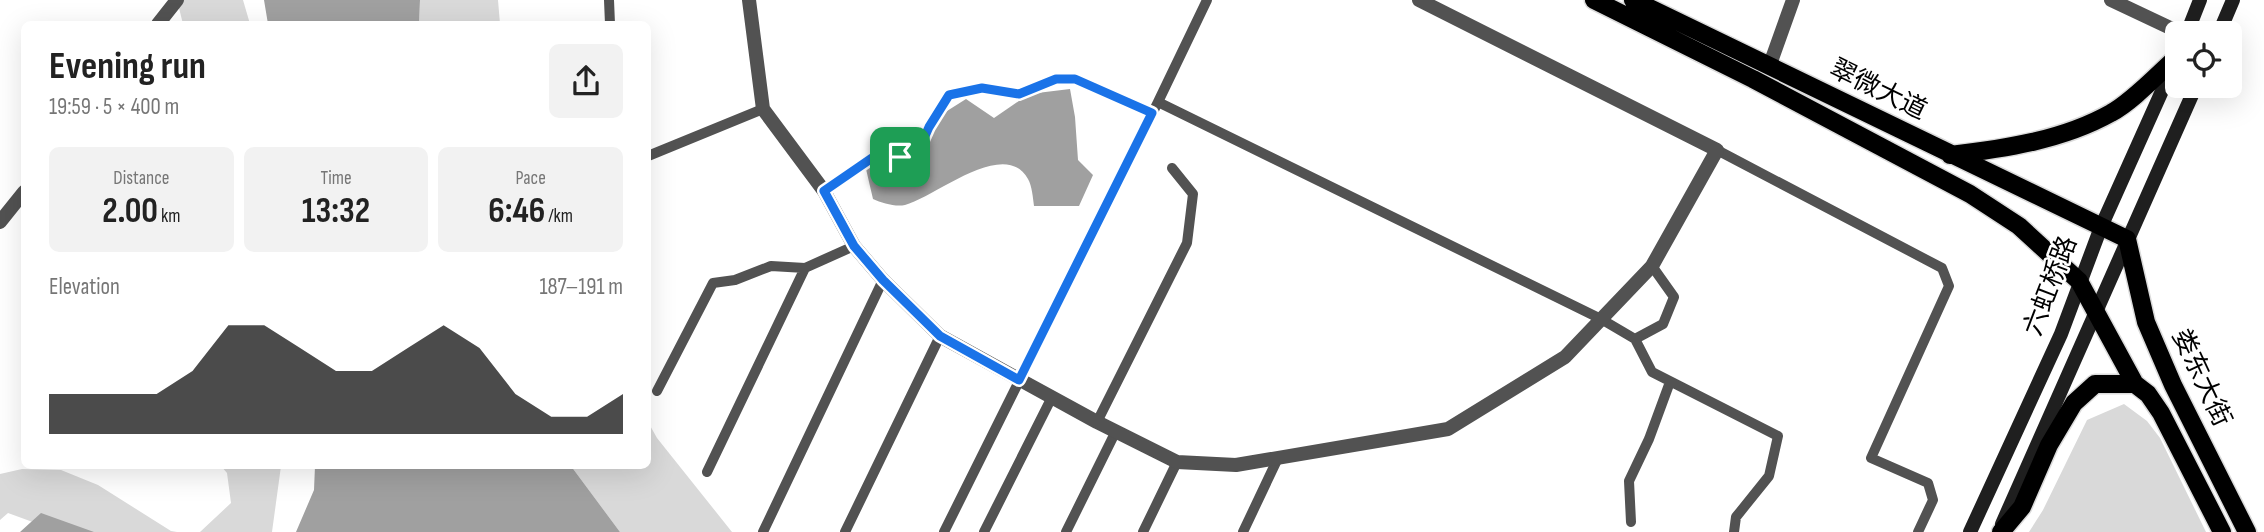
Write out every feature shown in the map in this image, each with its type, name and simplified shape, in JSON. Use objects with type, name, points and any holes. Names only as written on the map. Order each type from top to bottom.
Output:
[{"type":"main road","name":"翠微大道","points":[[1594,0],[1753,79],[1970,194],[2019,226],[2079,281]]},
{"type":"main road","name":"翠微大道","points":[[1633,0],[2127,239]]},
{"type":"main road","points":[[2192,21],[2200,0]]},
{"type":"main road","points":[[2223,21],[2232,0]]},
{"type":"main road","points":[[1950,155],[1991,150],[2073,131],[2114,112],[2165,67]]},
{"type":"main road","name":"六虹桥路","points":[[1970,532],[2061,334],[2101,227],[2165,84]]},
{"type":"main road","name":"六虹桥路","points":[[2000,532],[2191,98]]},
{"type":"main road","name":"娄东大街","points":[[2127,239],[2146,321],[2173,385],[2247,532]]},
{"type":"main road","name":"娄东大街","points":[[2079,281],[2135,384],[2148,394],[2161,412],[2222,532]]},
{"type":"main road","points":[[2000,532],[2021,507],[2049,445],[2074,403],[2095,384],[2135,384]]},
{"type":"street","points":[[160,21],[177,0]]},
{"type":"street","points":[[750,0],[763,109],[824,191],[854,246],[883,280],[940,336],[1097,422],[1177,462],[1237,465],[1448,429],[1564,357],[1653,266],[1717,150],[1419,0]]},
{"type":"street","points":[[1769,67],[1793,0]]},
{"type":"street","points":[[2110,0],[2165,26]]},
{"type":"street","points":[[0,222],[21,196]]},
{"type":"lane","points":[[609,0],[610,21]]},
{"type":"lane","points":[[944,532],[1207,0]]},
{"type":"lane","points":[[824,191],[872,158],[900,157],[918,152],[929,127],[949,95],[982,88],[1019,94],[1056,79],[1075,79],[1152,113]]},
{"type":"lane","points":[[1158,102],[1601,319],[1635,339],[1652,372],[1778,436],[1769,476],[1735,517],[1734,532]]},
{"type":"lane","points":[[651,155],[763,109]]},
{"type":"lane","points":[[1717,150],[1942,268],[1949,286],[1871,458],[1928,482],[1933,500],[1918,532]]},
{"type":"lane","points":[[1097,422],[1187,243],[1193,194],[1172,168]]},
{"type":"lane","points":[[657,391],[713,284],[735,280],[771,266],[805,268],[854,246]]},
{"type":"lane","points":[[1635,339],[1663,324],[1674,297],[1653,266]]},
{"type":"lane","points":[[707,472],[805,268]]},
{"type":"lane","points":[[763,532],[883,280]]},
{"type":"lane","points":[[845,532],[940,336]]},
{"type":"lane","points":[[1631,522],[1629,481],[1649,439],[1670,382]]},
{"type":"lane","points":[[984,532],[1052,397]]},
{"type":"lane","points":[[1066,532],[1116,431]]},
{"type":"lane","points":[[1243,532],[1278,458]]},
{"type":"lane","points":[[1143,532],[1177,462]]},
{"type":"shaded area","points":[[177,0],[243,0],[249,21],[182,21]]},
{"type":"shaded area","points":[[264,0],[420,0],[419,21],[268,21]]},
{"type":"shaded area","points":[[420,0],[498,0],[500,21],[419,21]]},
{"type":"shaded area","points":[[1070,89],[1078,160],[1093,175],[1079,206],[1034,206],[1028,179],[1017,168],[1003,164],[969,173],[905,205],[873,199],[866,169],[912,151],[920,128],[966,99],[994,118],[1029,94]]},
{"type":"shaded area","points":[[2124,404],[2147,421],[2160,438],[2206,532],[2029,532],[2043,510],[2087,420]]},
{"type":"shaded area","points":[[651,427],[732,532],[620,532],[573,469],[651,469]]},
{"type":"shaded area","points":[[22,469],[61,470],[98,485],[171,531],[177,532],[60,532],[8,513],[0,520],[0,474]]},
{"type":"shaded area","points":[[224,469],[281,469],[272,532],[200,532],[231,503],[227,473]]},
{"type":"shaded area","points":[[315,469],[573,469],[620,532],[296,532],[314,490]]},
{"type":"shaded area","points":[[41,513],[94,532],[20,532]]},
{"type":"route","points":[[1056,79],[1075,79],[1152,113],[1019,380],[940,336],[883,280],[854,246],[824,191],[872,158],[900,157],[918,152],[929,127],[949,95],[982,88],[1019,94],[1056,79]]}]
